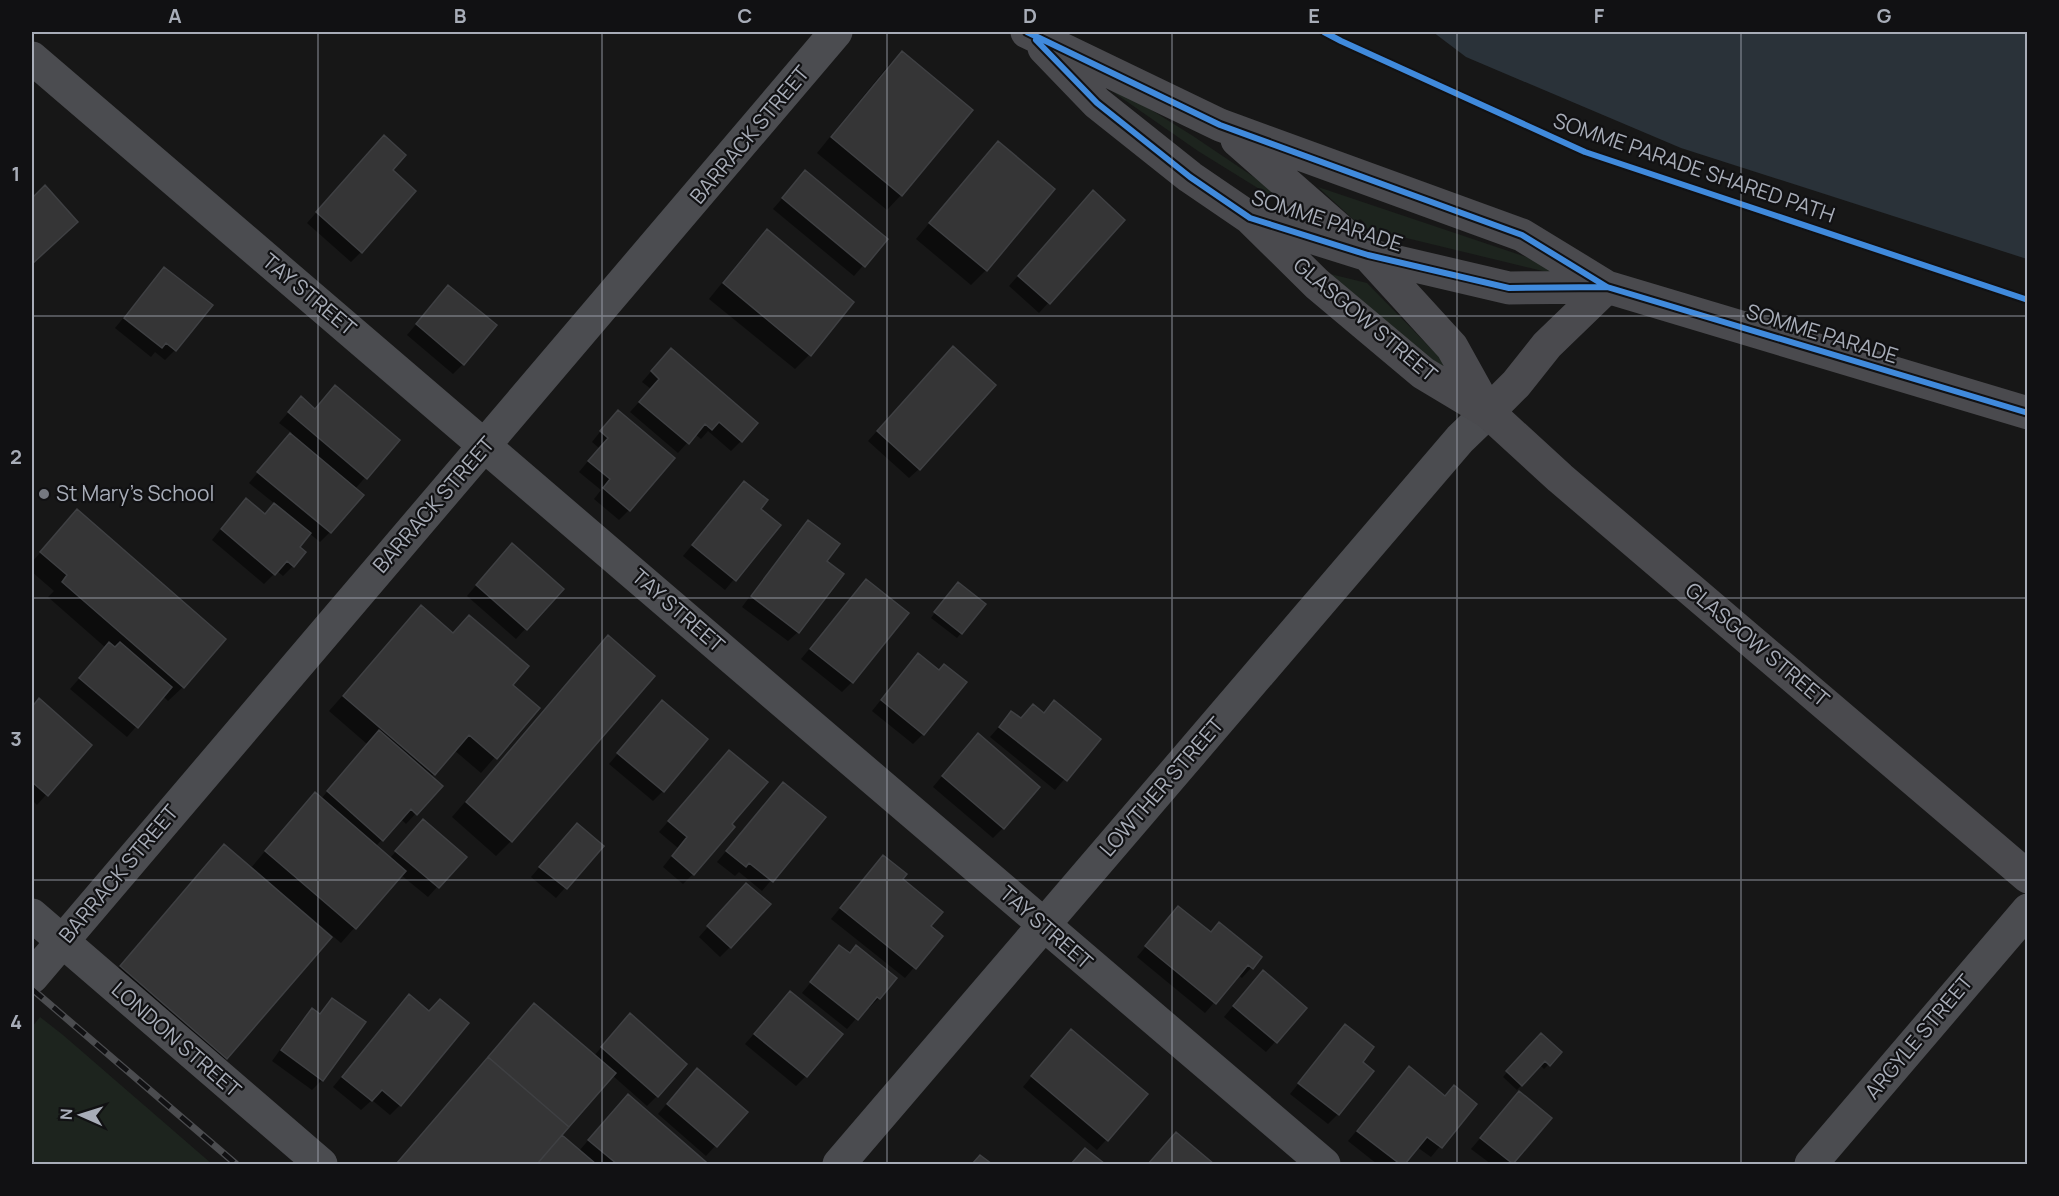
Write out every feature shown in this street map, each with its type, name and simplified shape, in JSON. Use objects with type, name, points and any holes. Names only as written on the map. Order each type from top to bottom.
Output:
[{"type":"main road","name":"SOMME PARADE","points":[[1027,32],[1220,125],[1522,235],[1607,287],[2028,413]]},
{"type":"main road","name":"SOMME PARADE","points":[[1027,32],[1097,103],[1190,177],[1250,218],[1368,255],[1509,288],[1607,287]]},
{"type":"main road","name":"GLASGOW STREET","points":[[1220,125],[1368,255],[1452,347],[1488,412]]},
{"type":"main road","name":"GLASGOW STREET","points":[[1250,218],[1317,284],[1423,373],[1488,412],[1560,478],[2028,877]]},
{"type":"main road","points":[[1488,412],[1516,384],[1547,345],[1607,287]]},
{"type":"street","name":"BARRACK STREET","points":[[32,977],[836,32]]},
{"type":"street","name":"TAY STREET","points":[[32,58],[1324,1164]]},
{"type":"street","name":"LOWTHER STREET","points":[[839,1164],[1460,439],[1488,412]]},
{"type":"street","name":"ARGYLE STREET","points":[[1811,1164],[2028,910]]},
{"type":"street","name":"LONDON STREET","points":[[32,915],[321,1164]]},
{"type":"shaded area","points":[[1433,32],[2027,32],[2027,259],[1681,148],[1466,57]]},
{"type":"shaded area","points":[[1108,83],[1273,190],[1269,195],[1198,151],[1106,87]]},
{"type":"shaded area","points":[[1318,187],[1556,267],[1555,274],[1365,228],[1362,225],[1364,222],[1360,219],[1356,222]]},
{"type":"shaded area","points":[[1326,273],[1367,283],[1460,378],[1455,386]]},
{"type":"shaded area","points":[[40,1017],[212,1164],[32,1164],[32,1027]]},
{"type":"building","points":[[902,51],[973,110],[902,196],[831,137]]},
{"type":"building","points":[[384,135],[406,155],[393,170],[416,191],[362,253],[316,212]]},
{"type":"building","points":[[998,141],[1055,189],[987,271],[929,223]]},
{"type":"building","points":[[805,170],[888,239],[865,267],[782,198]]},
{"type":"building","points":[[45,185],[78,222],[32,264],[32,198]]},
{"type":"building","points":[[1093,190],[1125,220],[1050,304],[1018,276]]},
{"type":"building","points":[[767,229],[854,302],[811,356],[723,283]]},
{"type":"building","points":[[164,267],[213,305],[176,351],[166,343],[162,348],[124,318]]},
{"type":"building","points":[[448,285],[497,325],[464,365],[416,324]]},
{"type":"building","points":[[953,346],[996,385],[920,470],[877,431]]},
{"type":"building","points":[[671,348],[758,423],[742,442],[719,422],[712,430],[705,424],[689,444],[639,402],[659,379],[651,371]]},
{"type":"building","points":[[335,385],[400,440],[367,479],[288,412],[301,396],[315,409]]},
{"type":"building","points":[[618,410],[675,458],[630,511],[603,488],[610,479],[588,461],[608,438],[600,431]]},
{"type":"building","points":[[290,433],[364,495],[331,533],[257,472]]},
{"type":"building","points":[[744,481],[768,500],[761,509],[781,525],[736,581],[692,545]]},
{"type":"building","points":[[246,498],[265,514],[274,503],[311,533],[300,547],[306,552],[294,567],[287,561],[275,575],[221,529]]},
{"type":"building","points":[[77,509],[226,639],[184,688],[62,582],[67,575],[40,552]]},
{"type":"building","points":[[808,520],[840,544],[827,561],[844,574],[799,633],[751,596]]},
{"type":"building","points":[[512,543],[564,589],[527,630],[476,585]]},
{"type":"building","points":[[866,579],[909,613],[853,683],[810,649]]},
{"type":"building","points":[[958,582],[986,604],[962,634],[934,612]]},
{"type":"building","points":[[421,605],[453,633],[469,615],[529,666],[513,685],[540,708],[497,759],[469,735],[435,775],[343,696]]},
{"type":"building","points":[[608,635],[655,676],[512,842],[466,802]]},
{"type":"building","points":[[109,642],[115,647],[120,642],[172,687],[138,728],[79,678]]},
{"type":"building","points":[[918,653],[939,670],[944,664],[967,682],[924,735],[881,700]]},
{"type":"building","points":[[39,698],[92,745],[48,796],[32,782],[32,707]]},
{"type":"building","points":[[662,700],[708,739],[664,792],[617,753]]},
{"type":"building","points":[[1054,700],[1101,739],[1067,781],[999,727],[1011,711],[1021,718],[1033,704],[1044,713]]},
{"type":"building","points":[[379,730],[443,786],[417,815],[411,809],[383,841],[327,791]]},
{"type":"building","points":[[978,733],[1040,787],[1004,829],[942,776]]},
{"type":"building","points":[[729,750],[768,782],[732,824],[735,827],[694,875],[672,856],[687,837],[668,821]]},
{"type":"building","points":[[783,782],[826,817],[773,882],[749,863],[746,867],[726,851]]},
{"type":"building","points":[[315,792],[406,871],[356,929],[265,851]]},
{"type":"building","points":[[423,819],[467,857],[439,888],[395,851]]},
{"type":"building","points":[[577,823],[604,846],[567,889],[539,867]]},
{"type":"building","points":[[224,844],[332,937],[227,1059],[120,966]]},
{"type":"building","points":[[883,855],[907,874],[903,879],[943,912],[931,926],[943,936],[916,969],[840,908]]},
{"type":"building","points":[[746,883],[771,904],[731,948],[707,926]]},
{"type":"building","points":[[1178,906],[1211,932],[1219,922],[1262,957],[1253,969],[1248,965],[1216,1004],[1145,946]]},
{"type":"building","points":[[839,945],[850,953],[856,945],[897,978],[880,999],[877,997],[858,1020],[810,982]]},
{"type":"building","points":[[1263,970],[1307,1008],[1277,1043],[1233,1006]]},
{"type":"building","points":[[790,991],[843,1034],[807,1077],[754,1034]]},
{"type":"building","points":[[409,994],[429,1011],[440,999],[469,1023],[401,1106],[382,1090],[372,1101],[342,1077]]},
{"type":"building","points":[[332,998],[366,1022],[323,1081],[281,1050],[312,1008],[320,1014]]},
{"type":"building","points":[[534,1003],[616,1073],[569,1127],[488,1057]]},
{"type":"building","points":[[630,1013],[687,1064],[658,1097],[601,1047]]},
{"type":"building","points":[[1345,1024],[1374,1047],[1363,1062],[1374,1071],[1339,1115],[1298,1083]]},
{"type":"building","points":[[1071,1029],[1148,1094],[1108,1141],[1031,1076]]},
{"type":"building","points":[[1541,1033],[1562,1052],[1550,1066],[1545,1061],[1522,1086],[1506,1071]]},
{"type":"building","points":[[488,1057],[569,1127],[537,1164],[396,1164]]},
{"type":"building","points":[[1409,1066],[1445,1096],[1454,1085],[1477,1104],[1442,1148],[1427,1137],[1405,1164],[1400,1164],[1357,1131]]},
{"type":"building","points":[[697,1068],[748,1112],[717,1147],[667,1104]]},
{"type":"building","points":[[1519,1091],[1552,1118],[1513,1164],[1480,1138]]},
{"type":"building","points":[[628,1094],[706,1162],[703,1164],[617,1164],[588,1140]]},
{"type":"building","points":[[1176,1132],[1214,1164],[1148,1164]]},
{"type":"building","points":[[562,1135],[596,1164],[537,1164]]},
{"type":"building","points":[[1085,1148],[1105,1164],[1071,1164]]},
{"type":"building","points":[[980,1155],[992,1164],[972,1164]]},
{"type":"railway","points":[[32,989],[236,1164]]},
{"type":"cycle path","points":[[1027,32],[1220,125],[1522,235],[1607,287],[2028,413]]},
{"type":"cycle path","name":"SOMME PARADE SHARED PATH","points":[[1324,32],[1585,152],[2028,300]]},
{"type":"cycle path","points":[[1036,40],[1097,103],[1190,177],[1250,218],[1368,255],[1509,288],[1607,287]]},
{"type":"place","name":"St Mary's School","points":[[44,494]]}]
